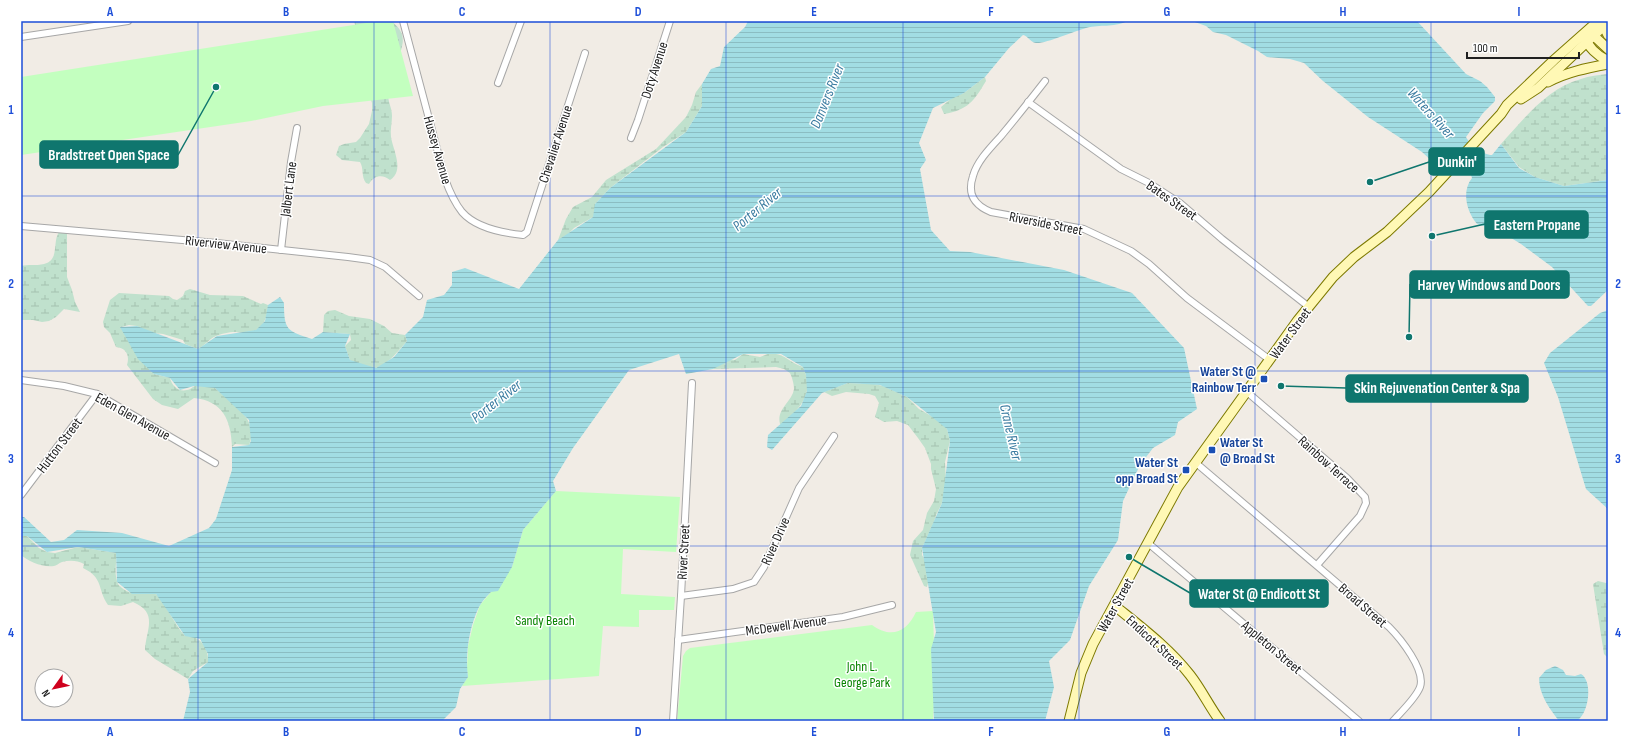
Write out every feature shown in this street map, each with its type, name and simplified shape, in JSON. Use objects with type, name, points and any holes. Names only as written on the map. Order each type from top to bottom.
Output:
[{"type":"main road","points":[[1603,22],[1608,35]]},
{"type":"main road","name":"Water Street","points":[[1501,114],[1538,88],[1603,22]]},
{"type":"main road","points":[[1588,37],[1608,49]]},
{"type":"main road","points":[[1588,37],[1594,51],[1608,62]]},
{"type":"main road","name":"Water Street","points":[[1069,721],[1082,673],[1100,631],[1115,606],[1178,486],[1309,307],[1337,273],[1354,257],[1387,232],[1430,192],[1501,114],[1507,105],[1554,60],[1588,37]]},
{"type":"main road","points":[[1538,88],[1557,77],[1608,62]]},
{"type":"main road","name":"Endicott Street","points":[[1115,606],[1153,637],[1179,662],[1199,688],[1220,721]]},
{"type":"street","points":[[21,37],[128,21]]},
{"type":"street","name":"Hussey Avenue","points":[[403,21],[445,179],[452,198],[463,213],[477,222],[506,234],[524,234]]},
{"type":"street","points":[[498,83],[521,21]]},
{"type":"street","name":"Doty Avenue","points":[[631,138],[670,21]]},
{"type":"street","name":"Chevalier Avenue","points":[[524,234],[527,232],[585,53]]},
{"type":"street","name":"Riverside Street","points":[[1045,81],[991,147],[976,169],[973,176],[971,190],[973,198],[977,204],[991,212],[1084,229],[1130,251],[1149,264],[1188,298],[1270,360]]},
{"type":"street","name":"Bates Street","points":[[1028,102],[1121,168],[1149,183],[1180,203],[1222,239],[1309,307]]},
{"type":"street","name":"Jalbert Lane","points":[[281,250],[291,162],[297,128]]},
{"type":"street","name":"Riverview Avenue","points":[[21,226],[217,243],[370,260],[385,267],[419,296]]},
{"type":"street","name":"Eden Glen Avenue","points":[[21,380],[64,386],[97,394],[215,463]]},
{"type":"street","name":"River Street","points":[[673,721],[692,383]]},
{"type":"street","name":"Rainbow Terrace","points":[[1247,392],[1347,478],[1365,497],[1366,502],[1360,516],[1317,565]]},
{"type":"street","name":"Hutton Street","points":[[21,495],[97,394]]},
{"type":"street","name":"River Drive","points":[[681,596],[733,588],[754,582],[764,567],[799,488],[834,436]]},
{"type":"street","name":"Broad Street","points":[[1196,463],[1389,627],[1399,638],[1415,663],[1420,676],[1420,686],[1406,707],[1393,721]]},
{"type":"street","name":"Appleton Street","points":[[1148,543],[1359,721]]},
{"type":"street","name":"McDewell Avenue","points":[[678,640],[843,617],[892,605]]},
{"type":"green space","points":[[354,21],[391,21],[400,30],[403,38],[402,48],[392,77],[388,95],[392,113],[391,137],[397,160],[397,171],[390,180],[379,176],[373,179],[369,184],[364,181],[360,162],[342,160],[336,155],[339,146],[356,142],[360,138],[369,124],[372,111],[372,103],[367,86],[364,56]]},
{"type":"green space","points":[[379,21],[393,21],[413,96],[323,106],[251,121],[21,155],[21,77]]},
{"type":"green space","points":[[1608,74],[1608,180],[1564,186],[1535,177],[1519,167],[1501,144],[1527,115],[1557,89],[1587,77]]},
{"type":"green space","points":[[985,77],[986,81],[970,104],[959,110],[944,114],[941,107],[953,97],[964,93]]},
{"type":"green space","points":[[702,84],[705,88],[702,106],[686,132],[663,147],[610,188],[595,204],[595,213],[593,217],[574,228],[564,238],[558,240],[566,219],[573,207],[592,197],[606,180],[656,149],[686,117],[696,92]]},
{"type":"green space","points":[[59,232],[64,232],[67,234],[67,277],[75,302],[80,312],[64,309],[56,317],[49,321],[42,322],[21,320],[21,266],[41,265],[49,262],[54,255]]},
{"type":"green space","points":[[190,289],[210,295],[243,296],[261,304],[263,303],[268,305],[266,318],[262,325],[255,331],[230,332],[216,336],[198,349],[185,344],[183,340],[163,334],[147,332],[137,326],[129,325],[121,327],[154,374],[170,378],[172,384],[181,390],[188,390],[200,385],[215,388],[236,405],[247,419],[251,427],[249,445],[235,444],[232,447],[230,428],[227,420],[219,408],[212,403],[194,398],[178,409],[162,405],[153,399],[127,365],[128,358],[125,350],[116,347],[110,333],[104,327],[103,322],[110,300],[119,293],[169,296],[177,300],[183,296],[185,291]]},
{"type":"green space","points":[[335,310],[349,316],[370,319],[384,326],[392,333],[405,335],[407,341],[390,360],[384,364],[373,369],[360,366],[350,360],[345,346],[351,340],[350,334],[323,332],[324,315],[328,311]]},
{"type":"green space","points":[[770,353],[781,355],[803,367],[806,376],[807,392],[801,405],[784,424],[780,424],[780,414],[793,394],[794,389],[790,373],[784,369],[776,367],[713,369],[726,359],[735,360],[743,354],[760,357]]},
{"type":"green space","points":[[848,383],[874,384],[883,386],[907,397],[919,409],[940,421],[947,429],[950,441],[945,462],[946,483],[942,503],[922,548],[922,555],[928,566],[929,579],[927,587],[924,586],[910,555],[913,541],[923,530],[927,513],[934,501],[936,489],[931,464],[925,448],[908,425],[897,421],[884,422],[875,417],[879,403],[875,396],[846,392],[832,396],[824,392]]},
{"type":"green space","name":"Sandy Beach","points":[[556,491],[680,497],[676,552],[623,549],[621,594],[675,597],[674,610],[639,610],[639,627],[603,626],[599,676],[462,686],[468,677],[468,646],[480,605],[512,567],[523,530]]},
{"type":"green space","points":[[21,535],[27,536],[39,548],[47,552],[55,553],[78,547],[116,553],[116,574],[119,585],[132,593],[150,592],[157,595],[185,636],[195,638],[202,643],[207,652],[208,662],[193,671],[188,679],[155,659],[145,650],[149,623],[146,611],[141,606],[133,602],[121,606],[108,605],[97,580],[90,572],[83,568],[84,564],[76,561],[67,561],[55,566],[50,566],[36,564],[28,560],[21,555]]},
{"type":"green space","points":[[1598,581],[1608,582],[1608,658],[1604,654],[1593,584]]},
{"type":"green space","name":"John L. George Park","points":[[933,611],[935,683],[933,721],[677,721],[683,656],[690,648],[872,625],[886,632],[892,632],[903,629],[916,612]]},
{"type":"water","points":[[748,21],[1128,21],[1086,28],[1040,43],[1036,43],[1023,35],[1009,48],[985,77],[964,93],[933,108],[919,143],[926,160],[920,169],[931,230],[950,251],[970,252],[1064,270],[1132,293],[1184,348],[1197,409],[1178,422],[1175,435],[1153,448],[1140,465],[1123,501],[1118,540],[1089,586],[1070,640],[1049,661],[1054,687],[1045,721],[934,721],[931,649],[936,632],[922,548],[942,503],[950,441],[947,429],[907,397],[880,385],[848,383],[822,393],[772,450],[767,447],[768,435],[801,406],[807,391],[806,375],[803,367],[781,354],[743,354],[713,369],[686,374],[679,354],[629,370],[573,448],[553,481],[556,491],[523,530],[512,567],[498,591],[491,592],[479,607],[470,632],[467,659],[468,677],[460,689],[456,707],[442,721],[183,721],[190,692],[188,679],[208,662],[208,654],[200,639],[185,636],[156,594],[132,594],[117,582],[116,553],[78,547],[47,552],[27,536],[21,536],[21,517],[24,517],[51,542],[64,540],[77,530],[122,533],[169,546],[209,528],[216,519],[232,470],[232,447],[249,445],[251,441],[249,420],[215,388],[194,386],[180,390],[170,378],[154,374],[138,359],[120,327],[137,326],[198,349],[217,336],[256,330],[265,321],[268,305],[280,297],[284,303],[286,324],[292,331],[312,339],[323,332],[350,334],[345,346],[350,360],[376,368],[394,357],[407,341],[405,335],[423,317],[427,300],[444,295],[452,285],[452,272],[465,268],[519,289],[558,240],[593,217],[595,204],[610,188],[686,132],[702,106],[702,84],[711,69],[720,66],[724,47],[745,27]]},
{"type":"water","name":"Waters River","points":[[1192,21],[1417,21],[1466,74],[1480,81],[1495,97],[1495,101],[1483,113],[1466,137],[1474,146],[1488,155],[1492,155],[1501,144],[1519,168],[1535,177],[1564,186],[1608,180],[1608,290],[1591,306],[1588,306],[1552,267],[1521,244],[1498,230],[1477,224],[1470,214],[1466,196],[1467,189],[1472,178],[1471,175],[1453,159],[1448,158],[1442,163],[1435,164],[1422,152],[1368,117],[1323,81],[1304,63],[1290,59],[1267,57],[1226,35],[1213,32],[1206,26]]},
{"type":"water","points":[[1608,310],[1608,509],[1586,489],[1558,397],[1544,363],[1550,353],[1600,313]]},
{"type":"water","points":[[1555,666],[1563,670],[1566,675],[1575,676],[1581,674],[1587,683],[1587,704],[1582,716],[1576,721],[1559,721],[1548,706],[1541,690],[1539,678],[1546,670]]},
{"type":"place","name":"Bradstreet Open Space","points":[[216,87]]},
{"type":"place","name":"Dunkin'","points":[[1370,182]]},
{"type":"place","name":"Eastern Propane","points":[[1432,236]]},
{"type":"place","name":"Harvey Windows and Doors","points":[[1409,337]]},
{"type":"place","name":"Water St @ Rainbow Terr","points":[[1264,379]]},
{"type":"place","name":"Skin Rejuvenation Center & Spa","points":[[1281,386]]},
{"type":"place","name":"Water St @ Broad St","points":[[1212,450]]},
{"type":"place","name":"Water St opp Broad St","points":[[1186,470]]},
{"type":"place","name":"Water St @ Endicott St","points":[[1129,557]]},
{"type":"water label","name":"Danvers River","points":[[827,96]]},
{"type":"water label","name":"Porter River","points":[[757,209]]},
{"type":"water label","name":"Porter River","points":[[496,401]]},
{"type":"water label","name":"Crane River","points":[[1011,432]]}]
